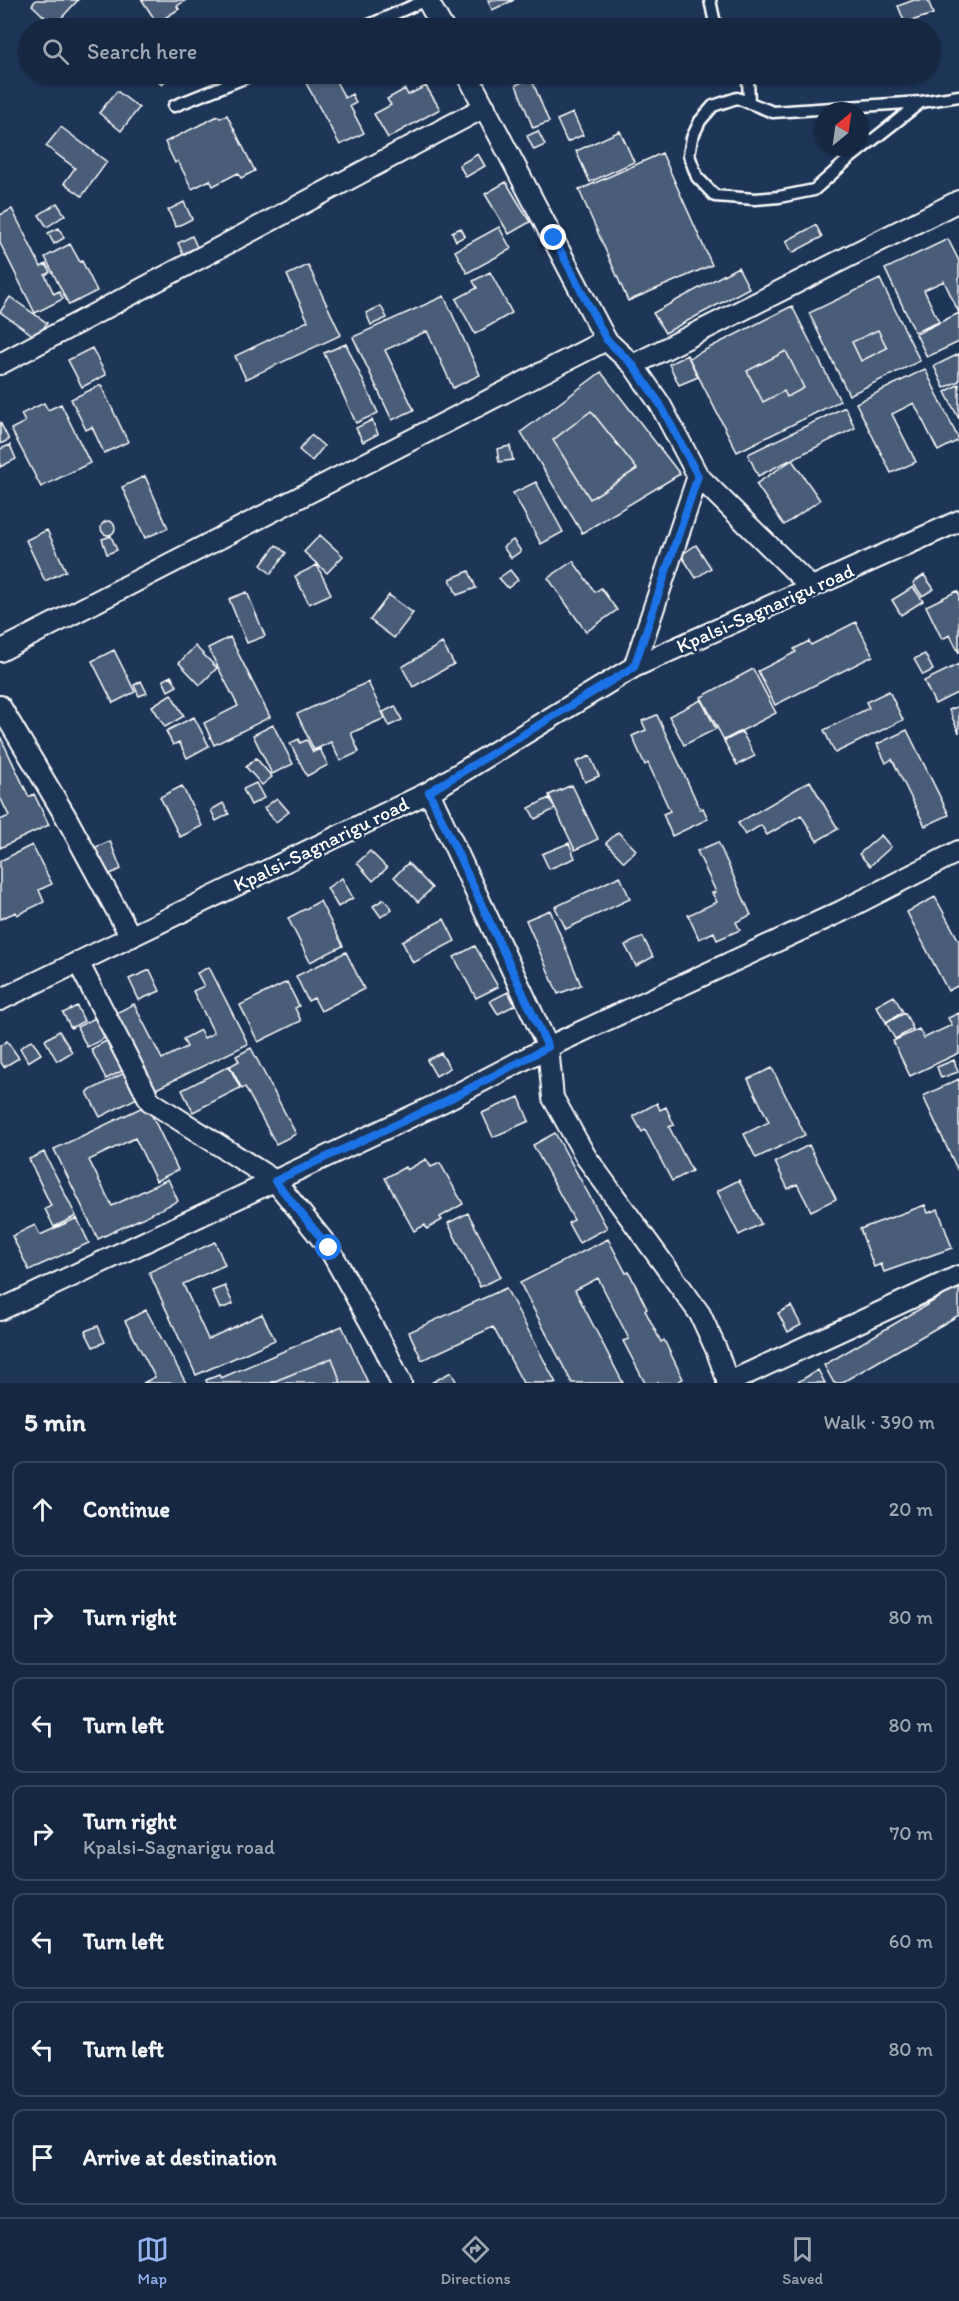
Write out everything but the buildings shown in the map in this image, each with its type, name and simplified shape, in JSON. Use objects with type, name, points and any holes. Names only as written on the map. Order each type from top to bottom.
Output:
[{"type":"street","points":[[427,0],[437,18]]},
{"type":"street","points":[[472,84],[606,339],[633,365],[660,404],[698,476],[810,586]]},
{"type":"street","points":[[0,364],[485,107]]},
{"type":"street","points":[[633,365],[959,201]]},
{"type":"street","points":[[0,651],[606,339]]},
{"type":"street","points":[[634,667],[698,476]]},
{"type":"street","name":"Kpalsi-Sagnarigu road","points":[[0,1000],[429,792],[634,667],[959,521]]},
{"type":"street","points":[[0,706],[66,817],[131,937]]},
{"type":"street","points":[[429,792],[548,1047],[552,1098],[586,1157],[699,1314],[716,1349],[727,1383],[959,1276]]},
{"type":"street","points":[[0,1310],[440,1104],[548,1047],[842,911],[959,851]]},
{"type":"street","points":[[78,962],[150,1101],[275,1181],[329,1248],[385,1349],[401,1383]]},
{"type":"lane","points":[[385,18],[427,0]]},
{"type":"lane","points":[[710,0],[714,18]]},
{"type":"lane","points":[[174,106],[229,84]]},
{"type":"lane","points":[[748,84],[749,103]]},
{"type":"lane","points":[[921,102],[850,158],[814,190],[755,199],[715,196],[697,177],[688,155],[699,121],[713,106],[737,98],[773,112],[921,102],[959,96]]},
{"type":"route","points":[[329,1248],[275,1181],[440,1104],[548,1047],[429,792],[634,667],[698,476],[660,404],[633,365],[606,339],[554,238]]}]
